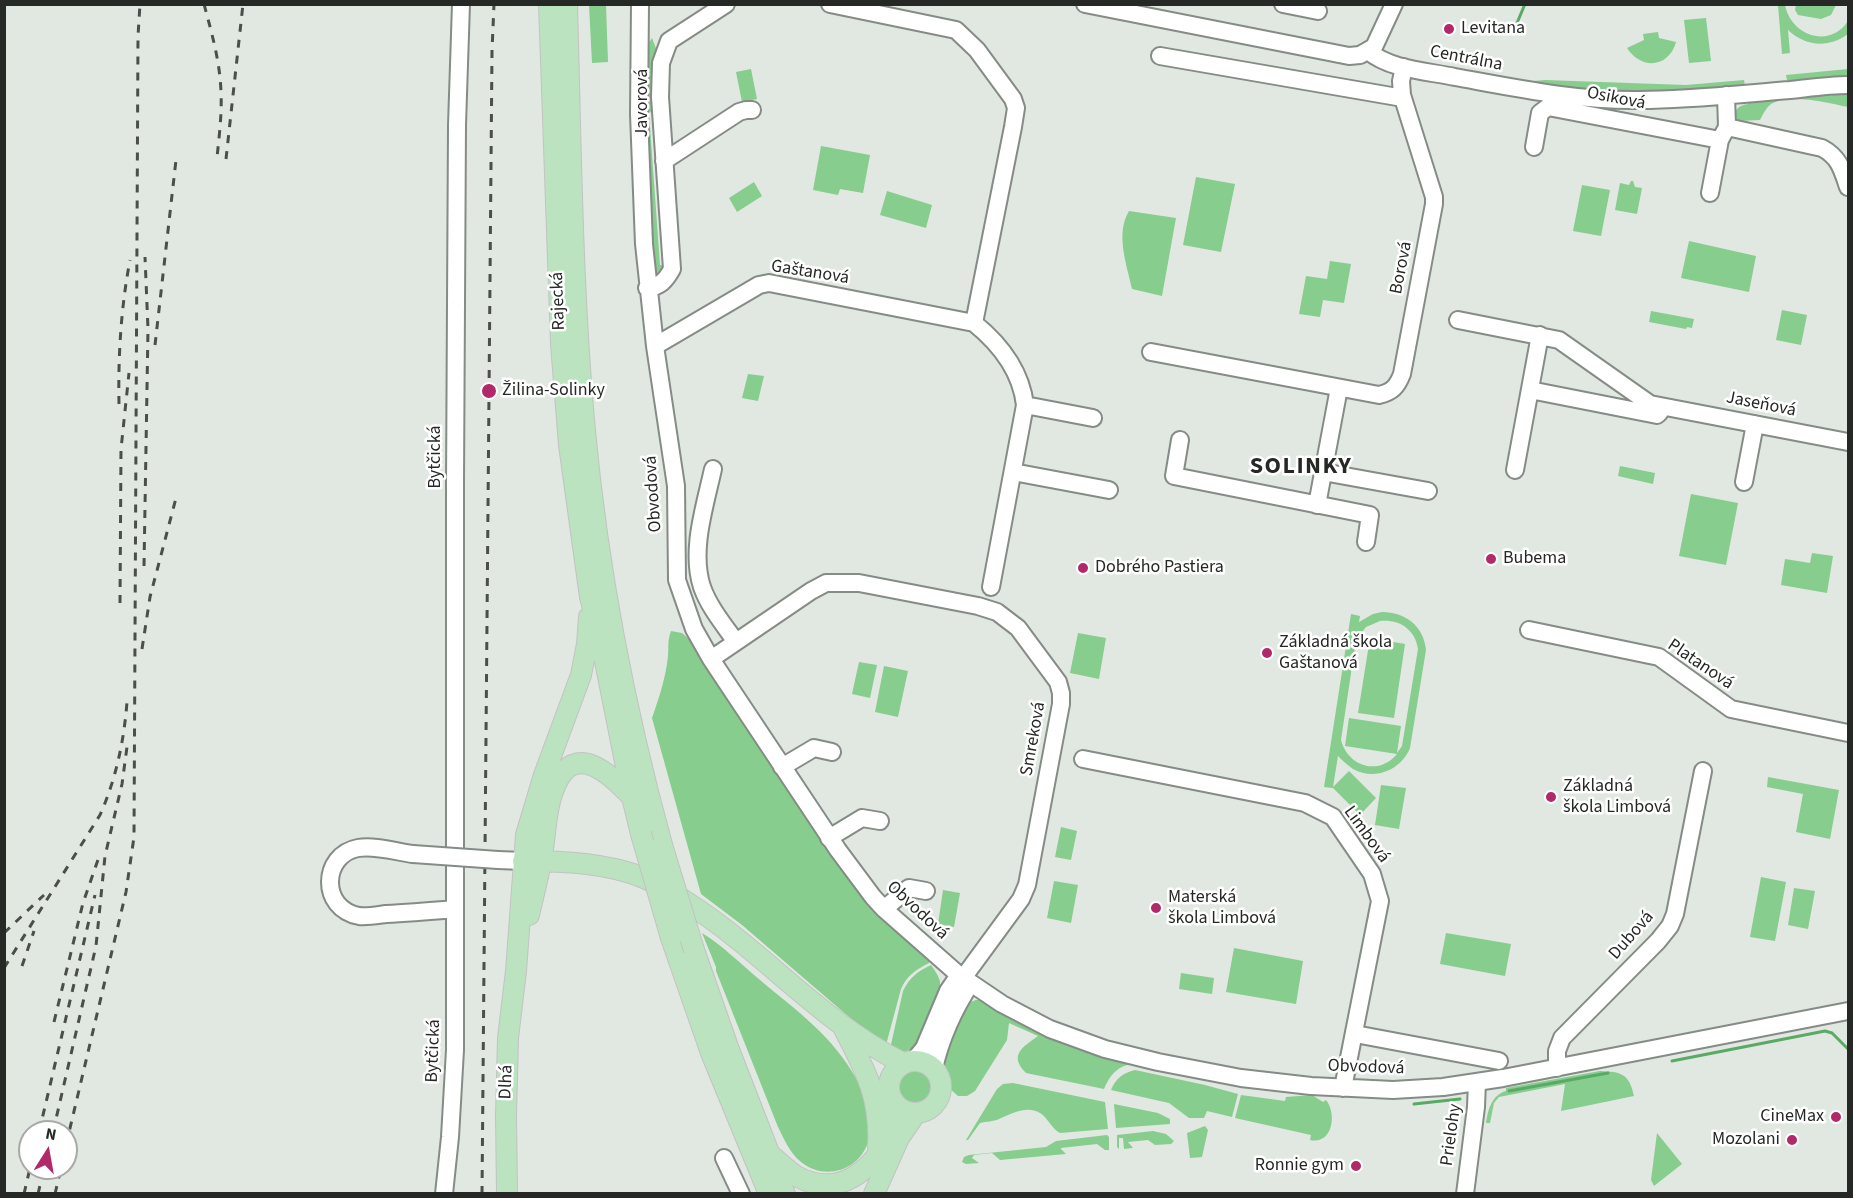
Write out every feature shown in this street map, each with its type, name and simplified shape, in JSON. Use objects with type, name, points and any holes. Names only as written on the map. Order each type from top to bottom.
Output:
[{"type":"main road","name":"Rajecká","points":[[549,4],[561,344],[569,445],[578,522],[598,596]]},
{"type":"main road","name":"Rajecká","points":[[567,4],[578,344],[598,596]]},
{"type":"main road","points":[[598,596],[599,631],[641,834],[671,938],[711,1053],[769,1194]]},
{"type":"main road","points":[[598,596],[626,694],[662,845],[694,950],[721,1028],[785,1194]]},
{"type":"main road","points":[[532,861],[526,835],[585,659],[598,596]]},
{"type":"main road","points":[[532,861],[555,785],[562,774],[572,766],[583,764],[595,766],[604,771],[632,797]]},
{"type":"main road","points":[[532,861],[618,870],[644,878],[702,912],[842,1026],[884,1054],[909,1062],[925,1062],[934,1068],[942,1086],[937,1102],[931,1108],[907,1109],[892,1099],[889,1090],[894,1070],[909,1062]]},
{"type":"main road","name":"Dlhá","points":[[507,1194],[508,1038],[532,861]]},
{"type":"main road","points":[[842,1026],[877,1062],[890,1080]]},
{"type":"main road","points":[[842,1026],[866,1071],[872,1088],[878,1119],[878,1153]]},
{"type":"main road","points":[[770,1154],[797,1177],[813,1184],[831,1187],[847,1183],[872,1164],[907,1109]]},
{"type":"main road","points":[[874,1194],[899,1138],[907,1109]]},
{"type":"street","name":"Bytčická","points":[[444,1194],[450,1137],[454,1050],[455,508],[461,4]]},
{"type":"street","name":"Obvodová","points":[[640,4],[638,81],[640,183],[648,288],[676,486],[677,580],[694,629],[711,659],[854,874],[884,909],[964,979],[1023,1016],[1105,1049],[1215,1074],[1278,1083],[1393,1090],[1477,1082],[1848,1011]]},
{"type":"street","name":"Javorová","points":[[648,288],[655,287],[666,279],[672,269],[659,81],[662,63],[669,41],[726,4]]},
{"type":"street","points":[[830,4],[956,30],[977,50],[1013,99],[1016,108],[974,323],[991,336],[1018,376],[1025,405],[991,587]]},
{"type":"street","points":[[1085,4],[1349,56],[1360,55],[1368,51],[1377,41],[1394,4]]},
{"type":"street","points":[[1283,4],[1318,11]]},
{"type":"street","name":"Centrálna","points":[[1368,51],[1382,61],[1404,67],[1513,88],[1601,99],[1639,100],[1848,85]]},
{"type":"street","points":[[1160,56],[1402,97],[1413,81],[1426,71]]},
{"type":"street","name":"Borová","points":[[1151,352],[1379,396],[1390,393],[1398,384],[1402,374],[1434,204],[1434,197],[1402,97],[1401,81],[1404,67]]},
{"type":"street","points":[[1710,193],[1723,134],[1726,95]]},
{"type":"street","name":"Osiková","points":[[1534,147],[1540,113],[1548,107],[1723,134],[1813,144],[1832,153],[1838,160],[1848,187]]},
{"type":"street","name":"Javorová","points":[[664,161],[739,112],[752,110]]},
{"type":"street","name":"Gaštanová","points":[[655,346],[759,285],[769,283],[974,323]]},
{"type":"street","name":"Jaseňová","points":[[1458,320],[1559,339],[1650,404],[1848,442]]},
{"type":"street","points":[[1515,470],[1540,335]]},
{"type":"street","points":[[1317,505],[1338,388]]},
{"type":"street","name":"Jaseňová","points":[[1530,390],[1657,415],[1665,407]]},
{"type":"street","points":[[1025,405],[1093,418]]},
{"type":"street","points":[[1744,482],[1755,424]]},
{"type":"street","points":[[1180,440],[1174,476],[1370,515],[1366,542]]},
{"type":"street","points":[[713,469],[698,551],[698,569],[702,588],[710,604],[736,642]]},
{"type":"street","points":[[1013,472],[1109,490]]},
{"type":"street","points":[[1323,472],[1428,491]]},
{"type":"street","name":"Smreková","points":[[711,659],[821,584],[859,583],[978,606],[1002,615],[1018,628],[1054,676],[1061,693],[1061,704],[1027,885],[1021,900],[971,964],[964,979]]},
{"type":"street","name":"Platanová","points":[[1529,630],[1659,657],[1731,709],[1848,733]]},
{"type":"street","points":[[782,767],[814,748],[832,752]]},
{"type":"street","name":"Limbová","points":[[1083,759],[1305,803],[1333,817],[1372,874],[1380,901],[1343,1088]]},
{"type":"street","name":"Dubová","points":[[1557,1068],[1557,1051],[1562,1038],[1670,926],[1675,914],[1703,771]]},
{"type":"street","points":[[829,838],[862,818],[880,821]]},
{"type":"street","points":[[455,909],[360,916],[341,908],[333,898],[329,886],[331,871],[346,852],[359,848],[413,854],[532,861]]},
{"type":"street","points":[[884,909],[909,888],[926,891]]},
{"type":"street","points":[[909,1062],[924,1048],[948,991],[964,979]]},
{"type":"street","points":[[934,1068],[938,1049],[958,1003],[964,979]]},
{"type":"street","points":[[1355,1034],[1499,1061]]},
{"type":"street","name":"Prielohy","points":[[1465,1194],[1477,1082]]},
{"type":"street","points":[[724,1158],[741,1194]]},
{"type":"green space","points":[[1796,4],[1836,5],[1831,15],[1821,19],[1798,15],[1795,10]]},
{"type":"green space","points":[[589,5],[606,5],[608,62],[592,63]]},
{"type":"green space","points":[[1778,5],[1785,5],[1795,25],[1812,35],[1831,35],[1840,30],[1848,21],[1848,34],[1833,42],[1818,44],[1802,40],[1788,30],[1790,53],[1782,54]]},
{"type":"green space","points":[[1706,18],[1711,61],[1689,63],[1684,20]]},
{"type":"green space","points":[[1658,32],[1659,38],[1676,42],[1672,51],[1661,61],[1647,63],[1633,55],[1627,48],[1644,40],[1643,34]]},
{"type":"green space","points":[[652,38],[659,56],[655,109],[649,113],[660,265],[668,265],[652,279],[648,218],[646,47]]},
{"type":"green space","points":[[751,69],[757,99],[742,102],[736,72]]},
{"type":"green space","points":[[1848,69],[1848,75],[1790,82],[1786,75]]},
{"type":"green space","points":[[1545,80],[1686,85],[1744,80],[1745,86],[1667,93],[1586,91],[1522,82]]},
{"type":"green space","points":[[1848,94],[1848,107],[1788,99],[1771,104],[1760,120],[1739,121],[1735,120],[1734,116],[1740,107],[1748,104],[1749,101]]},
{"type":"green space","points":[[821,146],[870,155],[863,193],[840,189],[838,195],[813,190]]},
{"type":"green space","points":[[1196,177],[1235,184],[1221,252],[1183,245]]},
{"type":"green space","points":[[1631,181],[1635,187],[1642,188],[1637,214],[1615,210],[1620,183],[1629,185]]},
{"type":"green space","points":[[754,182],[762,196],[737,212],[729,198]]},
{"type":"green space","points":[[1582,185],[1610,190],[1601,236],[1573,231]]},
{"type":"green space","points":[[887,191],[932,205],[926,228],[880,215]]},
{"type":"green space","points":[[1129,211],[1176,218],[1162,296],[1132,289],[1122,239]]},
{"type":"green space","points":[[1689,241],[1756,256],[1749,292],[1681,278]]},
{"type":"green space","points":[[1330,261],[1351,264],[1344,303],[1323,300],[1320,317],[1299,314],[1306,276],[1327,279]]},
{"type":"green space","points":[[1782,310],[1807,315],[1801,345],[1776,340]]},
{"type":"green space","points":[[1651,311],[1694,319],[1692,328],[1687,327],[1686,329],[1649,322]]},
{"type":"green space","points":[[748,374],[764,376],[758,401],[742,398]]},
{"type":"green space","points":[[1620,466],[1655,473],[1653,484],[1618,476]]},
{"type":"green space","points":[[1691,494],[1738,503],[1726,565],[1679,556]]},
{"type":"green space","points":[[1812,553],[1833,556],[1827,593],[1781,585],[1785,559],[1810,563]]},
{"type":"green space","points":[[1390,613],[1412,622],[1422,634],[1426,650],[1410,748],[1406,756],[1386,771],[1370,774],[1353,769],[1338,756],[1333,787],[1349,771],[1376,798],[1360,815],[1333,788],[1324,787],[1351,614],[1360,616],[1359,622],[1373,614]],"holes":[[[1380,621],[1400,624],[1410,631],[1418,649],[1402,746],[1397,753],[1401,726],[1349,718],[1345,746],[1397,754],[1390,761],[1373,766],[1357,762],[1350,757],[1341,740],[1356,640],[1366,627]]]},
{"type":"green space","points":[[671,631],[682,633],[696,645],[845,871],[930,959],[929,963],[912,973],[903,984],[886,1045],[856,1023],[742,925],[701,894],[652,718],[666,672]]},
{"type":"green space","points":[[1078,633],[1106,638],[1099,679],[1070,673]]},
{"type":"green space","points":[[1370,638],[1405,644],[1394,718],[1358,713]]},
{"type":"green space","points":[[859,662],[877,665],[870,698],[852,694]]},
{"type":"green space","points":[[884,666],[908,671],[898,717],[875,712]]},
{"type":"green space","points":[[1768,777],[1839,790],[1830,839],[1796,832],[1803,794],[1767,787]]},
{"type":"green space","points":[[1381,785],[1406,788],[1399,829],[1375,825]]},
{"type":"green space","points":[[1061,827],[1077,831],[1071,860],[1055,857]]},
{"type":"green space","points":[[1761,877],[1786,882],[1775,941],[1750,937]]},
{"type":"green space","points":[[1054,881],[1078,885],[1071,923],[1047,918]]},
{"type":"green space","points":[[1794,888],[1815,891],[1808,929],[1788,925]]},
{"type":"green space","points":[[943,890],[960,893],[954,927],[938,924]]},
{"type":"green space","points":[[702,933],[725,949],[813,1025],[837,1050],[857,1080],[861,1078],[868,1110],[869,1135],[863,1152],[849,1166],[830,1172],[810,1168],[797,1158],[788,1146],[778,1127]]},
{"type":"green space","points":[[1446,933],[1511,944],[1505,976],[1440,964]]},
{"type":"green space","points":[[1234,948],[1303,961],[1296,1004],[1226,992]]},
{"type":"green space","points":[[931,965],[939,978],[940,988],[918,1040],[906,1052],[890,1049],[903,991],[914,975]]},
{"type":"green space","points":[[1181,973],[1214,978],[1212,994],[1179,989]]},
{"type":"green space","points":[[982,1000],[1135,1063],[1116,1071],[1104,1089],[1026,1073],[1018,1061],[1018,1056],[1023,1048],[1038,1036],[1009,1023],[1007,1040],[975,1091],[967,1096],[958,1096],[948,1087],[942,1059],[967,1003]]},
{"type":"green space","points":[[1135,1070],[1238,1094],[1232,1117],[1207,1111],[1204,1118],[1189,1118],[1169,1103],[1111,1090],[1120,1077]]},
{"type":"green space","points":[[915,1071],[927,1075],[931,1087],[927,1099],[915,1103],[903,1099],[899,1087],[903,1075]]},
{"type":"green space","points":[[1600,1071],[1623,1075],[1630,1083],[1634,1096],[1561,1111],[1565,1084],[1499,1097],[1494,1103],[1490,1123],[1486,1123],[1492,1103],[1497,1096],[1506,1091],[1506,1088]]},
{"type":"green space","points":[[1013,1083],[1105,1102],[1108,1129],[1060,1133],[1040,1113],[1024,1110],[997,1120],[980,1123],[966,1140],[997,1089],[1003,1084]]},
{"type":"green space","points":[[1241,1095],[1285,1101],[1286,1097],[1312,1095],[1323,1102],[1326,1100],[1331,1112],[1331,1127],[1324,1138],[1310,1140],[1311,1135],[1235,1118]]},
{"type":"green space","points":[[1114,1104],[1158,1113],[1170,1119],[1170,1124],[1116,1128]]},
{"type":"green space","points":[[1205,1126],[1208,1130],[1202,1157],[1190,1158],[1187,1133]]},
{"type":"green space","points":[[1153,1131],[1166,1134],[1174,1141],[1171,1144],[1155,1145],[1148,1140],[1128,1142],[1133,1148],[1124,1149],[1123,1138],[1119,1138],[1119,1149],[1117,1147],[1117,1135]]},
{"type":"green space","points":[[1657,1133],[1682,1164],[1654,1186],[1651,1180]]},
{"type":"green space","points":[[1107,1135],[1109,1150],[1097,1144],[1061,1148],[1066,1154],[1000,1160],[992,1153],[974,1155],[972,1158],[979,1163],[962,1162],[964,1157],[969,1155],[1046,1147],[1056,1141]]},
{"type":"waterway","points":[[1517,23],[1525,4]]},
{"type":"waterway","points":[[1672,1061],[1825,1031],[1832,1033],[1848,1049]]},
{"type":"waterway","points":[[1509,1091],[1608,1073]]},
{"type":"waterway","points":[[1414,1104],[1460,1099]]},
{"type":"railway","points":[[72,1120],[126,892],[134,837],[140,4]]},
{"type":"railway","points":[[204,4],[215,48],[220,81],[221,109],[217,158]]},
{"type":"railway","points":[[226,159],[243,4]]},
{"type":"railway","points":[[482,1194],[494,4]]},
{"type":"railway","points":[[155,345],[176,160]]},
{"type":"railway","points":[[144,566],[148,329],[145,257]]},
{"type":"railway","points":[[119,404],[121,332],[130,260]]},
{"type":"railway","points":[[120,603],[121,449],[129,373]]},
{"type":"railway","points":[[142,649],[150,597],[176,498]]},
{"type":"railway","points":[[4,968],[100,815],[111,788],[118,760],[127,702]]},
{"type":"railway","points":[[56,1120],[96,946],[105,856],[122,784],[127,747]]},
{"type":"railway","points":[[54,1022],[83,903],[100,854]]},
{"type":"railway","points":[[4,933],[44,895]]},
{"type":"railway","points":[[42,1120],[95,895]]},
{"type":"railway","points":[[22,966],[34,931]]},
{"type":"railway","points":[[24,1194],[27,1180]]},
{"type":"railway","points":[[38,1194],[41,1180]]},
{"type":"railway","points":[[55,1194],[58,1180]]},
{"type":"place","name":"Levitana","points":[[1449,29]]},
{"type":"place","name":"Žilina-Solinky","points":[[489,391]]},
{"type":"place","name":"Bubema","points":[[1491,559]]},
{"type":"place","name":"Dobrého Pastiera","points":[[1083,568]]},
{"type":"place","name":"Základná škola Gaštanová","points":[[1267,653]]},
{"type":"place","name":"Základná škola Limbová","points":[[1551,797]]},
{"type":"place","name":"Materská škola Limbová","points":[[1156,908]]},
{"type":"place","name":"CineMax","points":[[1836,1117]]},
{"type":"place","name":"Mozolani","points":[[1792,1140]]},
{"type":"place","name":"Ronnie gym","points":[[1356,1166]]},
{"type":"district","name":"SOLINKY","points":[[1301,468]]}]
